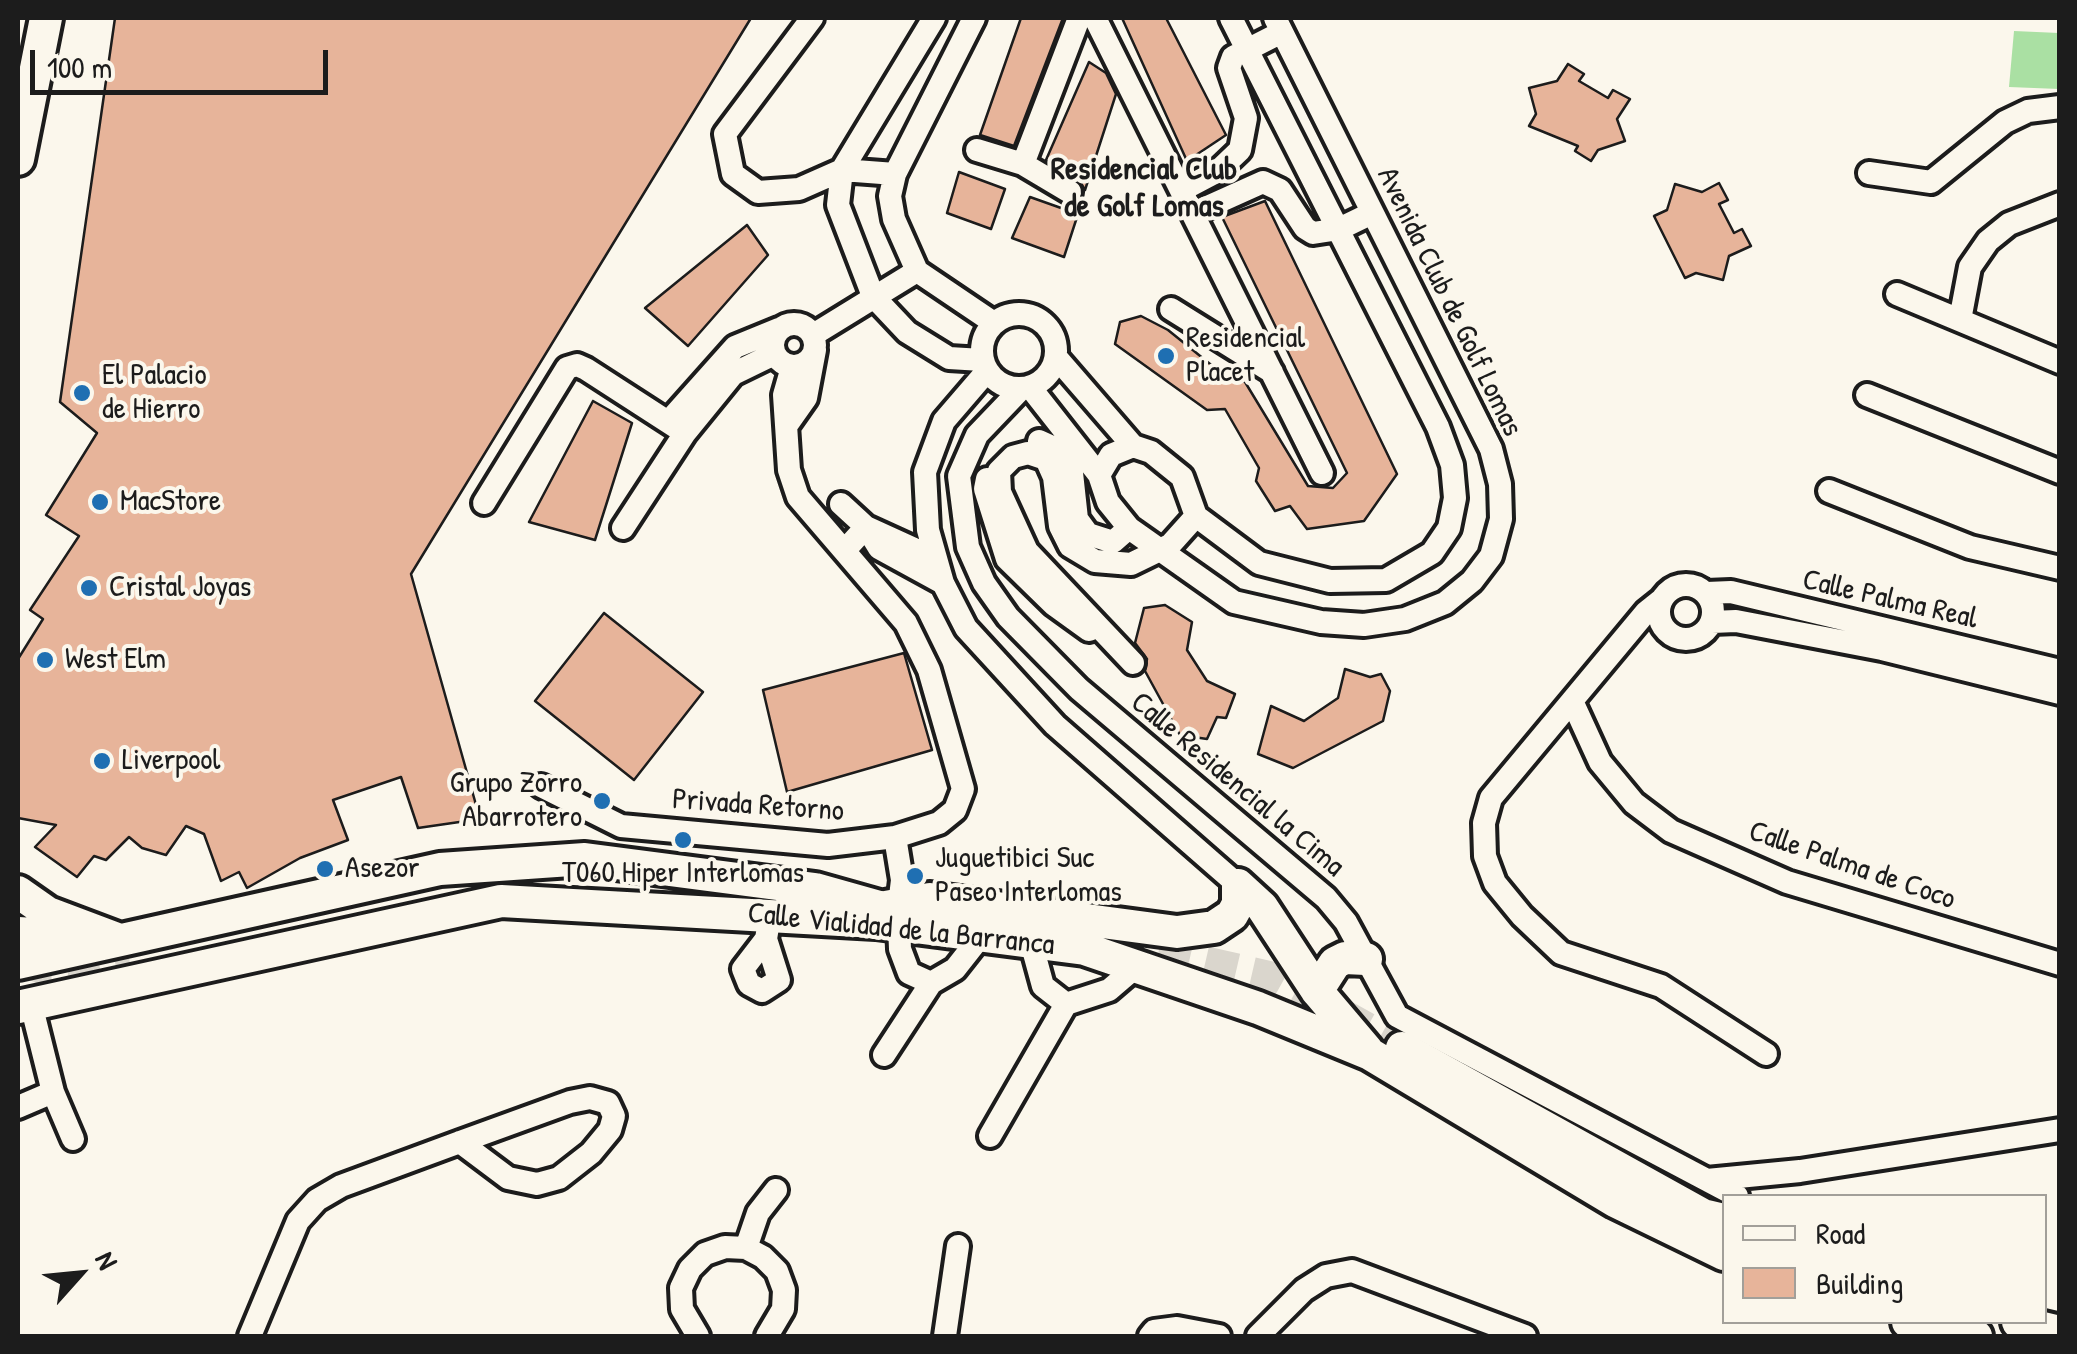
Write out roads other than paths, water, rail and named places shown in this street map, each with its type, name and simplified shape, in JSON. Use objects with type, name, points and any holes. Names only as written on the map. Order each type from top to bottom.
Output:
[{"type":"main road","points":[[18,159],[46,18]]},
{"type":"main road","name":"Calle Vialidad de la Barranca","points":[[18,963],[124,951],[440,869],[585,859],[814,889],[893,913],[1084,949],[1258,1008],[1370,1054],[1615,1201],[1721,1242]]},
{"type":"main road","points":[[893,913],[930,900],[1177,932],[1214,927],[1232,915],[1238,904],[1238,884]]},
{"type":"main road","points":[[1238,884],[1262,907],[1317,991],[1370,1054]]},
{"type":"main road","points":[[18,892],[48,913],[124,951]]},
{"type":"main road","name":"Calle Vialidad de la Barranca","points":[[24,1006],[502,901],[768,927],[893,913]]},
{"type":"main road","points":[[18,932],[124,951],[390,911],[476,907]]},
{"type":"main road","points":[[1317,991],[1335,963],[1345,958],[1366,959]]},
{"type":"main road","name":"Calle Vialidad de la Barranca","points":[[1402,1048],[1703,1215],[1721,1242]]},
{"type":"main road","points":[[1947,1324],[1976,1336]]},
{"type":"street","points":[[812,18],[725,134],[734,174],[758,192],[799,190],[842,170],[895,174]]},
{"type":"street","points":[[934,18],[842,170],[838,205],[873,296],[907,332],[949,358],[984,366],[1002,385],[1026,388],[1047,376],[1056,357],[1055,340],[1040,320],[1016,314],[994,323],[983,340],[984,366],[944,421],[925,472],[934,558],[966,628],[1055,726],[1238,884]]},
{"type":"street","points":[[974,18],[895,174],[890,196],[894,219],[916,272],[994,323]]},
{"type":"street","points":[[1023,164],[1078,18]]},
{"type":"street","points":[[1096,18],[1322,473]]},
{"type":"street","points":[[1056,357],[1133,446],[1151,452],[1182,477],[1196,516],[1259,563],[1330,581],[1386,580],[1410,570],[1432,553],[1448,528],[1455,498],[1452,466],[1438,427],[1231,18]]},
{"type":"street","points":[[1182,190],[1218,171],[1240,150],[1246,118],[1228,68],[1233,57],[1278,25]]},
{"type":"street","name":"Avenida Club de Golf Lomas","points":[[1026,388],[1098,475],[1108,502],[1129,528],[1234,602],[1321,622],[1378,624],[1405,619],[1445,603],[1472,581],[1490,556],[1500,520],[1500,484],[1491,448],[1278,25]]},
{"type":"street","points":[[1868,173],[1932,182],[2005,122],[2028,111],[2060,106]]},
{"type":"street","points":[[978,150],[1023,164],[1070,192]]},
{"type":"street","points":[[1194,213],[1263,182],[1280,190],[1305,228],[1313,233],[1339,229],[1372,213]]},
{"type":"street","points":[[1960,320],[1970,266],[1988,241],[2009,224],[2060,204]]},
{"type":"street","points":[[727,367],[783,360],[803,365],[814,340],[873,296],[916,272]]},
{"type":"street","points":[[1897,294],[2060,362]]},
{"type":"street","points":[[1171,309],[1272,372]]},
{"type":"street","points":[[623,528],[677,427],[744,341],[790,324],[803,326],[814,340],[806,398],[787,425]]},
{"type":"street","points":[[779,329],[772,340],[783,360]]},
{"type":"street","name":"Privada Retorno","points":[[541,786],[620,826],[828,845],[896,836],[939,823],[956,810],[962,789],[929,670],[906,623],[798,497],[789,470],[783,360]]},
{"type":"street","points":[[484,502],[567,368],[577,365],[586,369],[677,427]]},
{"type":"street","name":"Calle Residencial la Cima","points":[[1026,388],[977,435],[959,476],[968,547],[984,583],[1008,617],[1079,689],[1268,854],[1326,898],[1346,922],[1397,1016],[1733,1194]]},
{"type":"street","points":[[1866,395],[2060,472]]},
{"type":"street","points":[[1106,637],[1078,625],[1007,559],[985,489],[990,467],[1005,450],[1031,438],[1061,450],[1072,474],[1077,519],[1088,534],[1100,542],[1112,542],[1129,528]]},
{"type":"street","points":[[1098,475],[1111,455],[1133,446]]},
{"type":"street","points":[[1133,662],[1026,550],[1000,492],[999,471],[1013,457],[1028,453],[1046,459],[1054,477],[1060,526],[1070,546],[1095,561],[1131,564],[1180,537],[1196,516]]},
{"type":"street","points":[[1829,491],[1970,547],[2060,568]]},
{"type":"street","points":[[841,504],[866,527],[879,548],[943,582]]},
{"type":"street","points":[[866,527],[934,558]]},
{"type":"street","points":[[845,550],[866,527]]},
{"type":"street","points":[[1321,622],[1330,581]]},
{"type":"street","points":[[1620,646],[1647,634],[1686,640],[1702,635],[1712,622],[1713,607],[1707,593],[1695,585],[1682,584],[1661,600],[1620,646],[1491,798],[1484,823],[1485,856],[1495,883],[1522,916],[1562,953],[1660,986],[1766,1054]]},
{"type":"street","name":"Calle Palma Real","points":[[1707,593],[1730,592],[2060,671]]},
{"type":"street","points":[[1661,600],[1658,613],[1672,636]]},
{"type":"street","name":"Calle Palma Real","points":[[1712,622],[1736,621],[1864,646],[2060,693]]},
{"type":"street","name":"Calle Palma de Coco","points":[[1573,703],[1600,762],[1634,804],[1672,831],[1788,882],[2060,964]]},
{"type":"street","points":[[896,836],[902,880],[893,913],[900,949],[910,973],[930,984]]},
{"type":"street","points":[[768,927],[780,980],[762,991],[749,984],[742,969],[768,927]]},
{"type":"street","points":[[884,1055],[930,984],[955,969],[973,928]]},
{"type":"street","points":[[1031,942],[1043,986],[1066,1004]]},
{"type":"street","points":[[990,1136],[1066,1004],[1109,990],[1136,966]]},
{"type":"street","points":[[24,1006],[73,1139]]},
{"type":"street","points":[[18,1107],[53,1092]]},
{"type":"street","points":[[250,1336],[298,1221],[317,1200],[341,1186],[460,1142],[590,1098],[608,1103],[614,1116],[610,1130],[591,1152],[559,1178],[538,1184],[508,1178],[460,1142]]},
{"type":"street","points":[[1702,1180],[1800,1171],[2060,1130]]},
{"type":"street","points":[[1781,1194],[1782,1187],[1800,1171]]},
{"type":"street","points":[[746,1248],[758,1213],[776,1190]]},
{"type":"street","points":[[945,1336],[958,1246]]},
{"type":"street","points":[[698,1336],[682,1309],[681,1288],[690,1269],[705,1254],[725,1247],[746,1248],[764,1257],[776,1271],[784,1290],[784,1309],[768,1336]]},
{"type":"street","points":[[1258,1336],[1304,1290],[1326,1276],[1352,1270],[1524,1336]]},
{"type":"street","points":[[1150,1336],[1154,1331],[1177,1328],[1219,1336]]},
{"type":"tunnel","points":[[1065,930],[1278,979],[1402,1048]]},
{"type":"tunnel","points":[[22,960],[42,968],[81,972],[130,963]]},
{"type":"place","name":"Residencial Placet","points":[[1166,356]]},
{"type":"place","name":"El Palacio de Hierro","points":[[82,393]]},
{"type":"place","name":"MacStore","points":[[100,502]]},
{"type":"place","name":"Cristal Joyas","points":[[89,588]]},
{"type":"place","name":"West Elm","points":[[45,660]]},
{"type":"place","name":"Liverpool","points":[[102,761]]},
{"type":"place","name":"Grupo Zorro Abarrotero","points":[[602,801]]},
{"type":"place","name":"T060 Hiper Interlomas","points":[[683,840]]},
{"type":"place","name":"Asezor","points":[[325,869]]},
{"type":"place","name":"Juguetibici Suc Paseo Interlomas","points":[[915,876]]},
{"type":"district","name":"Residencial Club de Golf Lomas","points":[[1144,188]]}]
